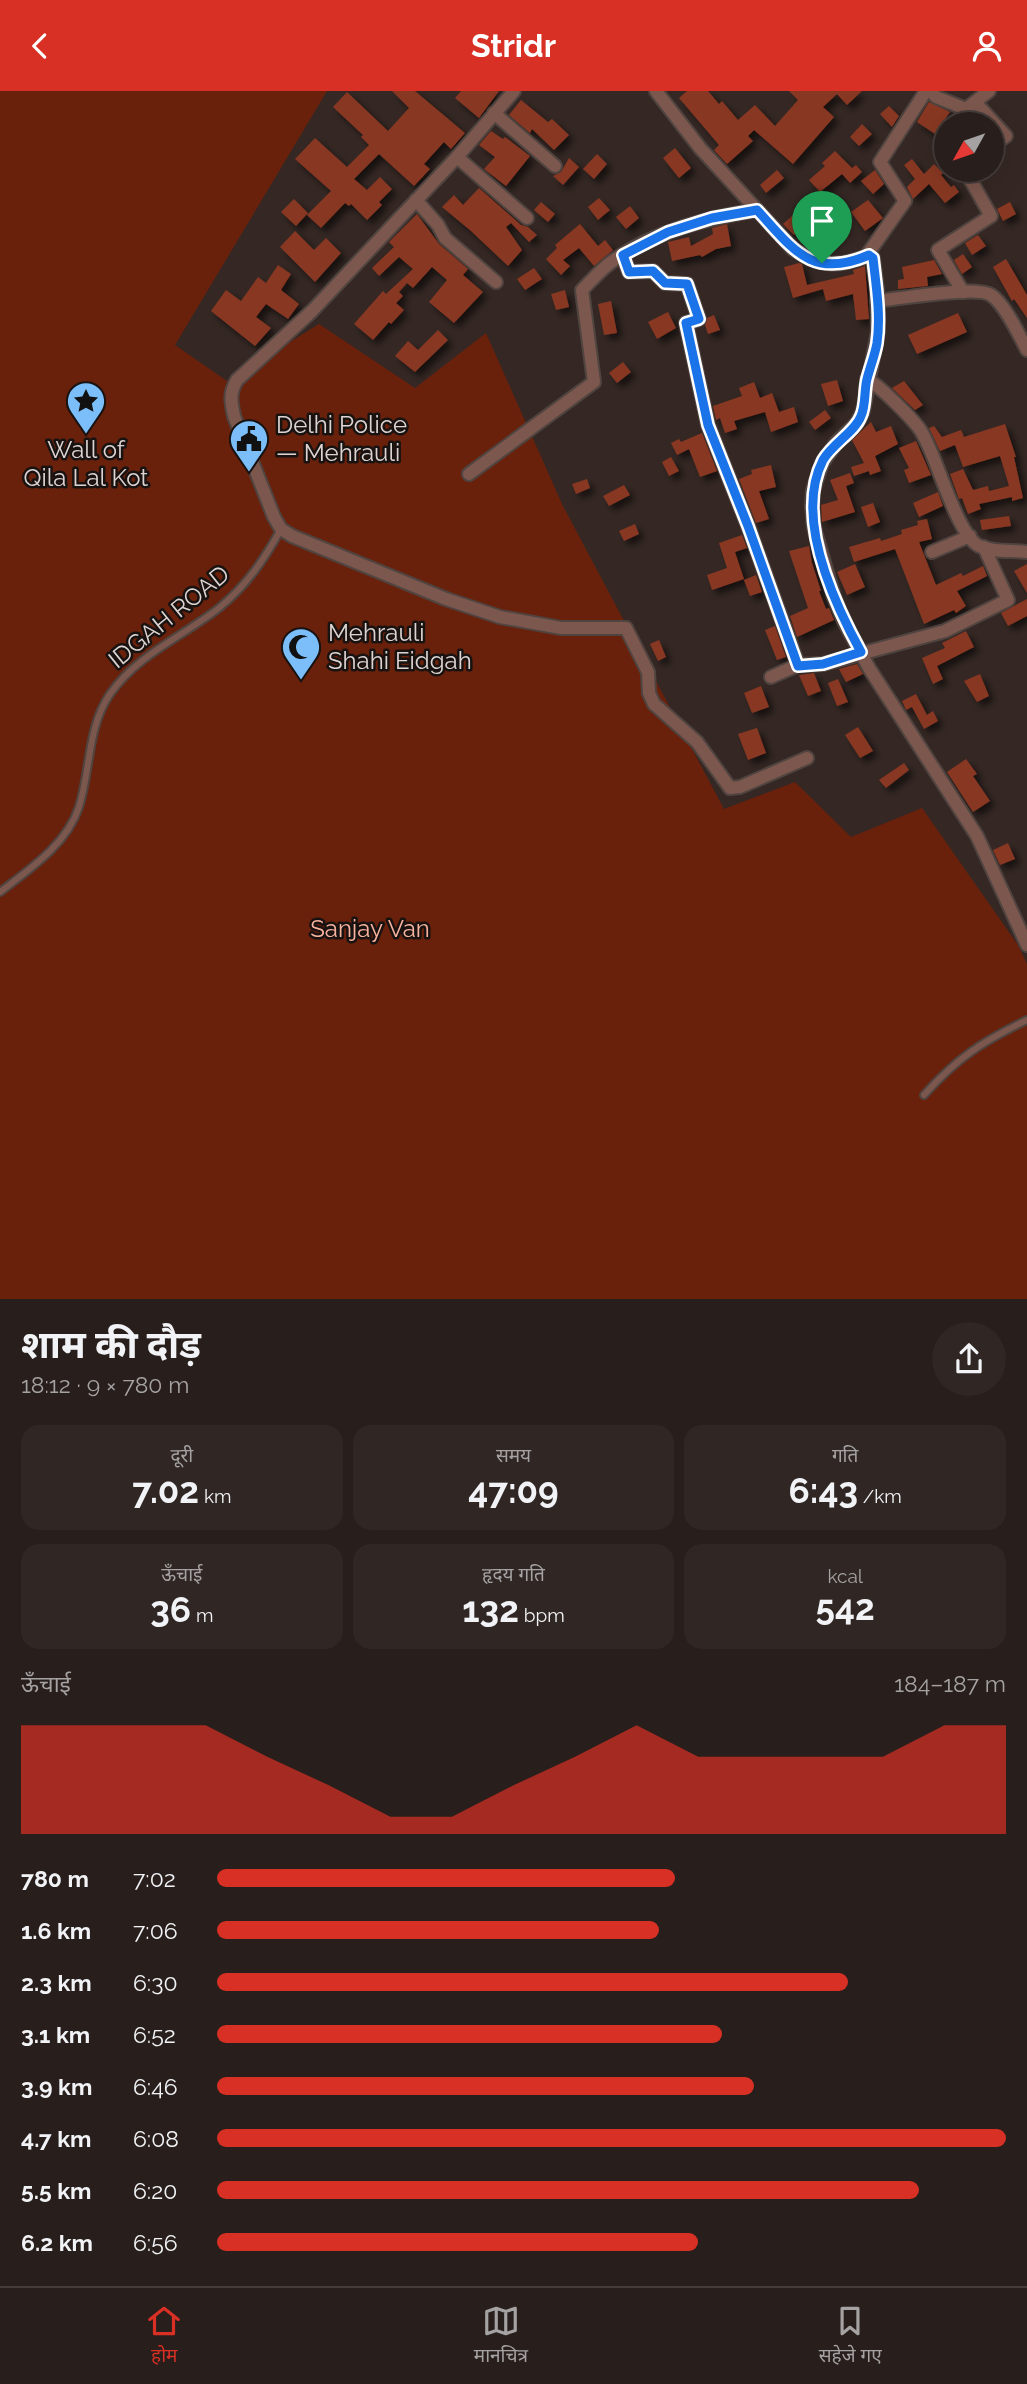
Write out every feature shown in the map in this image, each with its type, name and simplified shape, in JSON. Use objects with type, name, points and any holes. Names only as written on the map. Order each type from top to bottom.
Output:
[{"type":"street","points":[[513,91],[457,157],[312,311],[237,380],[232,388],[234,417],[270,509],[281,529],[292,536],[446,599],[500,617],[561,628],[626,628],[648,671],[649,693],[654,704],[697,741],[730,788],[740,787],[807,758]]},
{"type":"street","points":[[656,91],[700,148],[793,249],[813,260],[842,264],[867,255],[905,201],[880,162],[929,91],[936,97],[966,109],[989,91]]},
{"type":"street","points":[[975,101],[985,112]]},
{"type":"street","points":[[494,113],[555,166]]},
{"type":"street","points":[[457,157],[527,218]]},
{"type":"street","points":[[963,292],[938,250],[991,216],[972,182]]},
{"type":"street","points":[[416,200],[438,225],[445,238],[496,282]]},
{"type":"street","points":[[469,474],[594,382],[582,290],[613,261],[679,228],[712,218],[757,210]]},
{"type":"street","points":[[623,255],[629,272],[653,271],[665,283],[687,284],[699,319],[686,323],[703,408],[798,666]]},
{"type":"street","points":[[867,255],[873,258],[877,344],[867,379],[861,418],[837,442],[822,463],[813,489],[814,528],[834,597],[861,652],[977,836],[1027,945]]},
{"type":"street","points":[[877,301],[985,292],[996,299],[1027,349]]},
{"type":"street","points":[[867,379],[920,430],[955,508],[975,543],[992,551],[1027,552]]},
{"type":"street","points":[[932,552],[970,535]]},
{"type":"street","points":[[771,677],[798,666],[823,664],[945,631],[1009,600],[984,547]]},
{"type":"lane","name":"IDGAH ROAD","points":[[0,892],[38,862],[69,827],[82,793],[100,713],[110,694],[142,660],[232,597],[258,568],[281,529]]},
{"type":"lane","points":[[924,1095],[960,1058],[1027,1020]]},
{"type":"green space","name":"Sanjay Van","points":[[0,91],[327,91],[175,345],[227,381],[319,324],[415,388],[486,333],[563,506],[724,809],[795,782],[851,837],[922,808],[1018,945],[1027,964],[1027,1299],[0,1299]]},
{"type":"building","points":[[392,91],[415,91],[465,133],[451,149],[444,142],[424,164],[430,169],[414,186],[379,154],[354,179],[367,190],[380,177],[392,189],[379,202],[382,205],[367,220],[351,204],[349,206],[345,203],[321,228],[307,215],[331,191],[295,159],[315,138],[347,167],[369,145],[361,137],[363,135],[333,107],[347,92],[388,131],[409,108]]},
{"type":"building","points":[[461,91],[499,91],[479,118],[455,98]]},
{"type":"building","points":[[687,91],[708,91],[719,104],[722,101],[738,120],[755,105],[775,126],[798,100],[789,91],[862,91],[847,105],[837,94],[823,107],[834,117],[793,164],[754,130],[748,136],[753,141],[727,164],[714,150],[719,145],[679,98]]},
{"type":"building","points":[[521,100],[548,122],[552,119],[569,135],[554,150],[532,129],[530,133],[509,115]]},
{"type":"building","points":[[929,102],[950,112],[934,112],[934,133],[917,122]]},
{"type":"building","points":[[889,106],[899,116],[892,127],[880,114]]},
{"type":"building","points":[[862,124],[872,134],[859,146],[850,137]]},
{"type":"building","points":[[491,131],[503,139],[505,137],[530,156],[506,186],[484,169],[495,157],[479,145]]},
{"type":"building","points":[[675,148],[691,168],[679,178],[663,158]]},
{"type":"building","points":[[835,151],[852,168],[856,165],[862,172],[850,183],[842,174],[820,192],[809,180],[825,166],[822,163]]},
{"type":"building","points":[[597,154],[607,164],[594,179],[583,169]]},
{"type":"building","points":[[569,158],[579,167],[563,185],[553,176],[561,172]]},
{"type":"building","points":[[912,159],[924,174],[934,164],[934,182],[947,182],[951,187],[954,185],[959,192],[945,203],[929,184],[913,199],[907,187],[915,179],[904,165]]},
{"type":"building","points":[[777,170],[784,178],[766,193],[760,185]]},
{"type":"building","points":[[875,170],[884,184],[873,194],[861,181]]},
{"type":"building","points":[[479,188],[521,225],[537,235],[529,242],[511,223],[506,227],[522,250],[508,266],[442,207],[454,195],[463,205]]},
{"type":"building","points":[[833,196],[844,209],[829,221],[818,209]]},
{"type":"building","points":[[599,198],[610,210],[598,220],[588,207]]},
{"type":"building","points":[[294,199],[308,213],[296,226],[281,212]]},
{"type":"building","points":[[868,200],[883,218],[865,231],[851,212]]},
{"type":"building","points":[[541,202],[555,214],[548,222],[534,210]]},
{"type":"building","points":[[1010,202],[1016,214],[1003,221],[997,209]]},
{"type":"building","points":[[805,204],[815,215],[794,235],[783,224]]},
{"type":"building","points":[[630,206],[639,218],[626,229],[616,217]]},
{"type":"building","points":[[417,214],[439,244],[468,269],[463,275],[483,292],[454,323],[429,302],[447,280],[432,267],[413,288],[407,283],[399,292],[403,296],[396,303],[404,310],[373,340],[354,324],[383,291],[386,294],[413,269],[399,257],[379,276],[372,268],[394,247],[389,242]]},
{"type":"building","points":[[580,224],[598,246],[605,240],[613,250],[594,266],[579,248],[563,260],[570,266],[561,275],[546,259],[557,248],[555,245]]},
{"type":"building","points":[[727,224],[731,246],[716,249],[702,257],[700,255],[672,261],[668,242],[689,237],[691,246],[713,234],[712,228]]},
{"type":"building","points":[[295,231],[314,250],[326,238],[341,253],[315,282],[280,247]]},
{"type":"building","points":[[978,235],[986,246],[972,255],[965,243]]},
{"type":"building","points":[[963,254],[972,267],[962,274],[954,260]]},
{"type":"building","points":[[1006,259],[1027,295],[1027,318],[1014,299],[1012,301],[993,267]]},
{"type":"building","points":[[934,260],[942,274],[927,277],[928,286],[898,289],[898,280],[904,279],[902,267]]},
{"type":"building","points":[[802,264],[807,285],[854,274],[853,270],[865,266],[869,319],[856,320],[853,294],[826,301],[823,289],[793,298],[784,267]]},
{"type":"building","points":[[278,265],[291,274],[281,290],[299,304],[288,319],[266,304],[256,317],[271,328],[255,346],[211,311],[226,290],[241,301],[258,277],[266,283]]},
{"type":"building","points":[[534,268],[542,279],[525,290],[517,279]]},
{"type":"building","points":[[565,290],[569,307],[556,310],[551,294]]},
{"type":"building","points":[[611,301],[617,333],[604,335],[598,304]]},
{"type":"building","points":[[668,312],[676,328],[657,339],[648,322]]},
{"type":"building","points":[[958,313],[967,332],[917,354],[908,335]]},
{"type":"building","points":[[714,315],[720,330],[708,334],[705,325],[707,318]]},
{"type":"building","points":[[438,330],[448,340],[415,372],[395,356],[408,341],[418,350]]},
{"type":"building","points":[[623,362],[631,372],[617,383],[609,373]]},
{"type":"building","points":[[837,380],[843,401],[828,406],[821,384]]},
{"type":"building","points":[[904,381],[923,405],[915,410],[892,388]]},
{"type":"building","points":[[754,382],[760,398],[772,393],[779,412],[794,407],[798,422],[771,432],[765,412],[734,421],[737,429],[725,433],[720,418],[716,420],[713,406],[742,396],[739,388]]},
{"type":"building","points":[[825,410],[831,418],[815,430],[809,422]]},
{"type":"building","points":[[871,422],[876,432],[891,426],[898,444],[875,456],[881,471],[870,475],[869,471],[854,476],[851,467],[864,463],[852,440]]},
{"type":"building","points":[[1005,424],[1016,457],[1023,498],[1012,501],[1012,497],[979,504],[981,509],[968,514],[950,474],[963,469],[973,490],[988,486],[989,491],[1009,486],[1000,456],[963,467],[955,445],[940,451],[929,428],[934,426],[942,437],[961,430],[964,437]]},
{"type":"building","points":[[702,433],[717,471],[700,477],[689,449],[677,455],[671,443],[679,439],[681,442]]},
{"type":"building","points":[[916,441],[931,475],[909,483],[904,470],[909,468],[899,448]]},
{"type":"building","points":[[671,457],[679,471],[669,476],[662,462]]},
{"type":"building","points":[[771,465],[776,487],[759,491],[769,519],[756,523],[739,479],[752,474],[751,470]]},
{"type":"building","points":[[850,473],[854,483],[846,486],[855,512],[822,522],[821,505],[838,500],[830,480]]},
{"type":"building","points":[[587,479],[590,488],[576,494],[572,484]]},
{"type":"building","points":[[624,485],[630,495],[609,506],[603,496]]},
{"type":"building","points":[[938,492],[943,506],[919,517],[913,503]]},
{"type":"building","points":[[873,503],[880,522],[868,527],[861,507]]},
{"type":"building","points":[[1009,516],[1011,526],[982,530],[980,520]]},
{"type":"building","points":[[927,519],[932,539],[919,542],[936,585],[983,566],[987,576],[957,591],[966,606],[956,613],[954,610],[924,624],[895,549],[854,562],[849,547],[902,534],[901,530]]},
{"type":"building","points":[[635,524],[639,534],[624,541],[619,531]]},
{"type":"building","points":[[742,535],[747,548],[735,552],[744,579],[712,590],[707,575],[727,568],[719,543]]},
{"type":"building","points":[[809,546],[819,591],[834,620],[797,637],[790,616],[808,608],[789,551]]},
{"type":"building","points":[[855,564],[865,587],[847,595],[837,572]]},
{"type":"building","points":[[1027,564],[1027,593],[1014,571]]},
{"type":"building","points":[[756,575],[762,592],[750,596],[744,580]]},
{"type":"building","points":[[1027,599],[1027,616],[1008,626],[1001,613]]},
{"type":"building","points":[[775,626],[786,657],[777,660],[765,630]]},
{"type":"building","points":[[966,631],[974,647],[937,666],[943,679],[933,684],[922,658],[945,648],[942,643]]},
{"type":"building","points":[[659,640],[666,657],[658,661],[650,644]]},
{"type":"building","points":[[857,664],[863,674],[846,682],[839,669]]},
{"type":"building","points":[[814,673],[821,691],[808,696],[799,675]]},
{"type":"building","points":[[980,674],[989,696],[977,702],[964,681]]},
{"type":"building","points":[[838,679],[848,702],[837,706],[828,683]]},
{"type":"building","points":[[761,686],[769,707],[752,713],[744,693]]},
{"type":"building","points":[[916,694],[927,715],[933,711],[938,721],[924,729],[912,707],[906,710],[902,701]]},
{"type":"building","points":[[858,727],[873,751],[860,758],[845,735]]},
{"type":"building","points":[[757,728],[766,753],[748,760],[738,734]]},
{"type":"building","points":[[966,759],[977,774],[973,776],[990,801],[973,812],[947,772]]},
{"type":"building","points":[[904,763],[909,770],[886,788],[879,780]]},
{"type":"building","points":[[1008,843],[1015,859],[1000,865],[993,850]]},
{"type":"place","name":"Wall of Qila Lal Kot","points":[[86,435]]},
{"type":"place","name":"Delhi Police — Mehrauli","points":[[249,473]]},
{"type":"place","name":"Mehrauli Shahi Eidgah","points":[[301,681]]},
{"type":"route","points":[[757,210],[793,249],[822,263],[842,264],[871,255],[877,290],[877,344],[867,379],[861,418],[828,452],[813,489],[812,506],[814,528],[834,597],[861,652],[823,664],[798,666],[703,408],[686,323],[699,319],[687,284],[665,283],[653,271],[629,272],[623,255],[668,232],[712,218],[757,210]]}]
